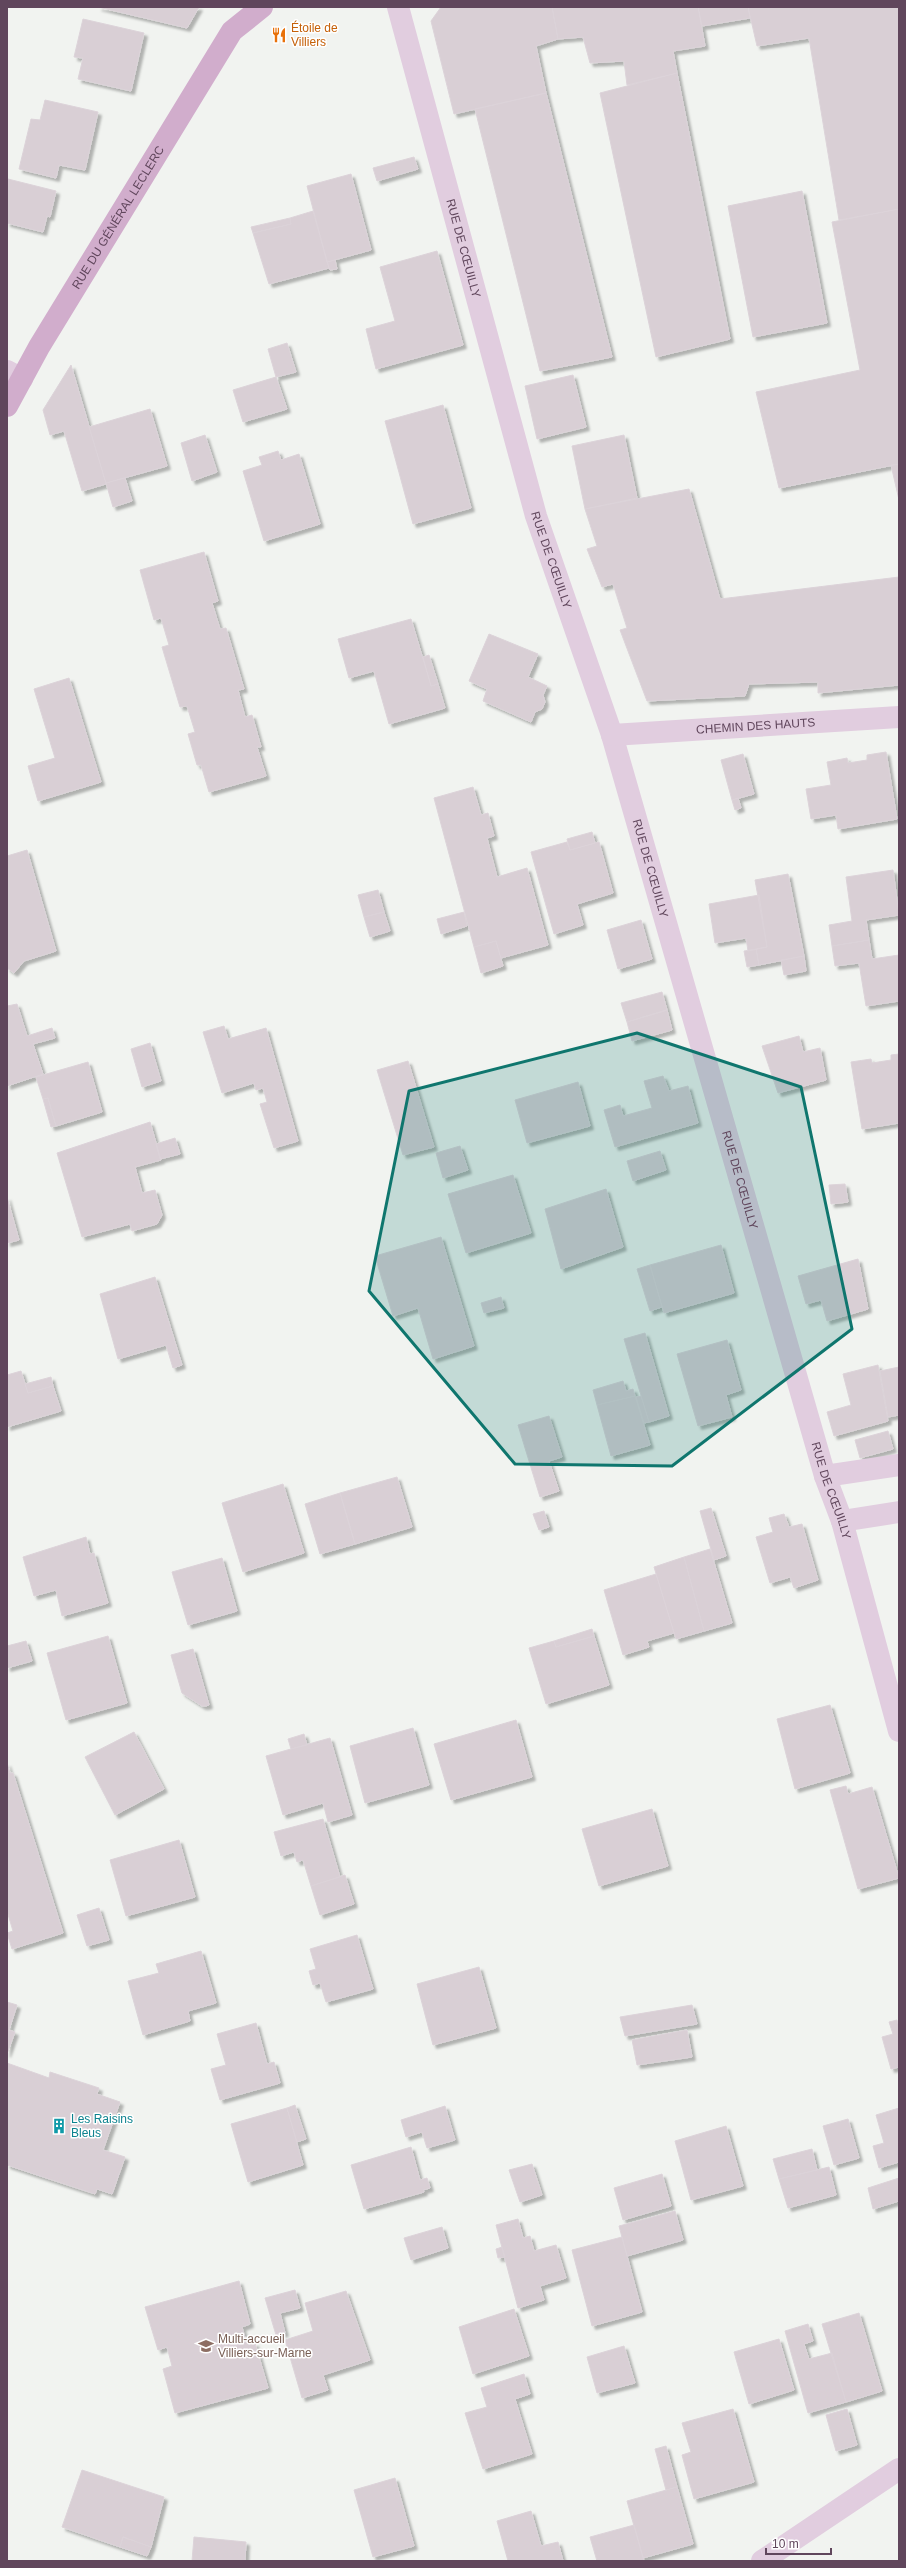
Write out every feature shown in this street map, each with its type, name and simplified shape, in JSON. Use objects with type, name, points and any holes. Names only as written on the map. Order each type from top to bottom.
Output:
[{"type":"main road","name":"RUE DU GÉNÉRAL LECLERC","points":[[7,406],[14,375],[39,347],[232,31],[241,7]]},
{"type":"main road","name":"RUE DU GÉNÉRAL LECLERC","points":[[232,31],[262,7]]},
{"type":"street","name":"RUE DE CŒUILLY","points":[[398,7],[536,516],[612,735],[826,1476],[842,1521],[899,1731]]},
{"type":"street","name":"CHEMIN DES HAUTS","points":[[612,735],[899,717]]},
{"type":"street","points":[[826,1476],[899,1465]]},
{"type":"street","points":[[842,1521],[899,1512]]},
{"type":"street","points":[[762,2561],[899,2469]]},
{"type":"highlighted area","points":[[637,1033],[801,1087],[852,1329],[672,1466],[515,1464],[369,1291],[409,1091]]},
{"type":"building","points":[[98,7],[199,7],[187,28]]},
{"type":"building","points":[[441,7],[552,7],[558,39],[536,46],[546,93],[454,114],[431,21]]},
{"type":"building","points":[[552,7],[698,7],[705,46],[673,51],[677,73],[627,85],[624,61],[590,63],[583,37],[558,39]]},
{"type":"building","points":[[698,7],[748,7],[750,18],[702,26]]},
{"type":"building","points":[[748,7],[899,7],[899,209],[839,220],[809,38],[757,46]]},
{"type":"building","points":[[83,19],[144,33],[131,91],[78,79],[83,58],[74,57]]},
{"type":"building","points":[[677,73],[730,339],[656,357],[600,93]]},
{"type":"building","points":[[546,93],[612,357],[540,371],[475,109]]},
{"type":"building","points":[[45,100],[98,112],[85,170],[59,165],[56,178],[19,169],[31,119],[40,120]]},
{"type":"building","points":[[414,157],[418,169],[377,181],[373,168]]},
{"type":"building","points":[[351,174],[371,250],[327,262],[307,186]]},
{"type":"building","points":[[8,179],[56,191],[50,217],[47,216],[43,232],[7,223]]},
{"type":"building","points":[[802,191],[827,323],[753,337],[728,206]]},
{"type":"building","points":[[899,209],[899,464],[779,488],[756,392],[860,370],[832,222]]},
{"type":"building","points":[[313,211],[329,268],[269,284],[253,233],[291,224],[290,218]]},
{"type":"building","points":[[290,218],[291,224],[253,233],[251,227]]},
{"type":"building","points":[[437,251],[463,345],[376,369],[366,329],[395,321],[380,267]]},
{"type":"building","points":[[335,260],[337,269],[330,270],[327,262]]},
{"type":"building","points":[[287,343],[296,372],[276,377],[268,349]]},
{"type":"building","points":[[71,365],[106,484],[82,491],[64,431],[50,435],[43,410]]},
{"type":"building","points":[[573,375],[586,427],[537,439],[525,386]]},
{"type":"building","points":[[276,377],[287,409],[243,422],[233,390]]},
{"type":"building","points":[[443,405],[471,508],[413,524],[385,421]]},
{"type":"building","points":[[150,409],[167,466],[106,483],[89,427]]},
{"type":"building","points":[[205,435],[217,472],[192,481],[181,443]]},
{"type":"building","points":[[624,435],[637,498],[585,509],[572,446]]},
{"type":"building","points":[[278,451],[281,460],[299,454],[320,524],[264,541],[243,471],[262,465],[259,457]]},
{"type":"building","points":[[899,464],[899,500],[891,465]]},
{"type":"building","points":[[125,478],[132,501],[113,507],[106,483]]},
{"type":"building","points":[[689,489],[720,599],[899,577],[899,685],[818,693],[818,682],[749,684],[745,696],[647,701],[620,630],[627,628],[613,584],[602,587],[587,549],[597,546],[585,509]]},
{"type":"building","points":[[204,552],[218,601],[212,603],[220,629],[226,628],[244,689],[238,690],[245,717],[252,715],[261,747],[257,747],[266,776],[209,792],[201,765],[197,765],[188,734],[195,732],[187,706],[180,707],[162,647],[169,645],[161,618],[154,620],[140,570]]},
{"type":"building","points":[[411,619],[431,686],[438,684],[445,708],[389,724],[374,671],[349,678],[338,639]]},
{"type":"building","points":[[489,634],[538,654],[528,677],[547,686],[543,695],[545,702],[542,709],[535,712],[531,722],[483,701],[487,689],[469,681]]},
{"type":"building","points":[[429,655],[438,684],[431,686],[423,657]]},
{"type":"building","points":[[69,678],[101,782],[38,801],[28,766],[55,758],[34,689]]},
{"type":"building","points":[[886,752],[897,819],[838,829],[836,815],[811,819],[806,789],[831,785],[827,762],[847,758],[848,763],[867,760],[867,755]]},
{"type":"building","points":[[743,754],[754,794],[732,800],[721,760]]},
{"type":"building","points":[[473,787],[481,815],[488,813],[494,836],[487,838],[497,877],[527,868],[548,945],[501,958],[496,941],[474,947],[434,798]]},
{"type":"building","points":[[738,798],[741,808],[735,810],[732,800]]},
{"type":"building","points":[[592,832],[595,843],[570,850],[567,839]]},
{"type":"building","points":[[567,842],[570,850],[599,842],[613,893],[577,904],[583,925],[554,934],[531,852]]},
{"type":"building","points":[[27,850],[56,951],[24,961],[14,973],[7,968],[7,856]]},
{"type":"building","points":[[893,870],[899,915],[866,920],[869,940],[832,946],[829,925],[852,921],[846,877]]},
{"type":"building","points":[[788,874],[804,956],[759,965],[756,949],[767,947],[755,880]]},
{"type":"building","points":[[378,890],[384,912],[364,917],[358,895]]},
{"type":"building","points":[[759,895],[767,947],[748,951],[746,938],[715,943],[709,904]]},
{"type":"building","points":[[384,912],[390,931],[370,937],[364,917]]},
{"type":"building","points":[[464,912],[467,926],[441,934],[437,919]]},
{"type":"building","points":[[641,920],[652,959],[618,969],[607,930]]},
{"type":"building","points":[[869,940],[872,959],[899,955],[899,1001],[866,1006],[859,963],[835,966],[832,946]]},
{"type":"building","points":[[496,941],[503,966],[481,973],[474,947]]},
{"type":"building","points":[[756,949],[759,965],[747,967],[744,951]]},
{"type":"building","points":[[804,956],[806,971],[784,975],[781,960]]},
{"type":"building","points":[[662,992],[667,1010],[627,1022],[621,1003]]},
{"type":"building","points":[[17,1004],[27,1036],[52,1028],[55,1038],[33,1044],[43,1074],[7,1086],[7,1006]]},
{"type":"building","points":[[667,1010],[672,1030],[632,1041],[627,1022]]},
{"type":"building","points":[[224,1026],[228,1039],[266,1028],[298,1141],[274,1148],[260,1104],[267,1102],[263,1088],[256,1090],[254,1083],[222,1093],[203,1032]]},
{"type":"building","points":[[799,1036],[803,1052],[820,1048],[826,1080],[778,1093],[762,1046]]},
{"type":"building","points":[[150,1043],[161,1081],[142,1087],[131,1049]]},
{"type":"building","points":[[899,1054],[899,1123],[862,1129],[851,1062],[871,1059],[872,1063],[891,1060],[891,1055]]},
{"type":"building","points":[[408,1061],[434,1147],[403,1155],[377,1070]]},
{"type":"building","points":[[88,1062],[102,1112],[56,1126],[48,1098],[43,1099],[36,1077]]},
{"type":"building","points":[[663,1076],[669,1091],[688,1086],[698,1123],[615,1147],[604,1110],[620,1105],[623,1116],[652,1108],[644,1081]]},
{"type":"building","points":[[578,1082],[590,1126],[527,1143],[515,1100]]},
{"type":"building","points":[[48,1098],[56,1126],[51,1127],[43,1099]]},
{"type":"building","points":[[150,1122],[161,1160],[135,1167],[142,1193],[155,1190],[162,1215],[157,1224],[132,1231],[130,1224],[82,1237],[57,1153]]},
{"type":"building","points":[[175,1138],[180,1154],[160,1159],[156,1144]]},
{"type":"building","points":[[460,1146],[468,1170],[443,1178],[436,1153]]},
{"type":"building","points":[[660,1151],[666,1170],[633,1181],[627,1161]]},
{"type":"building","points":[[513,1175],[531,1233],[466,1253],[448,1194]]},
{"type":"building","points":[[845,1184],[848,1202],[831,1204],[829,1185]]},
{"type":"building","points":[[606,1189],[623,1247],[561,1269],[545,1209]]},
{"type":"building","points":[[7,1197],[19,1240],[7,1243]]},
{"type":"building","points":[[441,1237],[474,1346],[433,1359],[418,1308],[393,1316],[375,1256]]},
{"type":"building","points":[[721,1245],[734,1293],[664,1313],[650,1265]]},
{"type":"building","points":[[858,1259],[868,1309],[827,1321],[821,1300],[806,1304],[798,1276]]},
{"type":"building","points":[[650,1265],[662,1307],[650,1311],[637,1269]]},
{"type":"building","points":[[155,1277],[182,1365],[173,1368],[166,1345],[118,1359],[100,1294]]},
{"type":"building","points":[[501,1297],[504,1308],[484,1313],[481,1303]]},
{"type":"building","points":[[645,1333],[669,1416],[649,1422],[624,1339]]},
{"type":"building","points":[[727,1340],[741,1390],[726,1395],[732,1417],[698,1426],[677,1354]]},
{"type":"building","points":[[878,1365],[888,1421],[834,1436],[827,1412],[851,1405],[843,1374]]},
{"type":"building","points":[[899,1367],[899,1415],[888,1417],[880,1371]]},
{"type":"building","points":[[21,1371],[28,1393],[53,1386],[61,1411],[7,1427],[7,1375]]},
{"type":"building","points":[[51,1377],[53,1386],[28,1393],[25,1384]]},
{"type":"building","points":[[623,1381],[626,1391],[633,1389],[635,1396],[597,1405],[593,1390]]},
{"type":"building","points":[[635,1396],[650,1445],[611,1456],[597,1405]]},
{"type":"building","points":[[641,1396],[649,1422],[644,1423],[636,1397]]},
{"type":"building","points":[[549,1416],[562,1457],[549,1461],[559,1491],[540,1497],[518,1425]]},
{"type":"building","points":[[888,1431],[893,1449],[860,1458],[855,1440]]},
{"type":"building","points":[[397,1477],[412,1527],[355,1544],[340,1493]]},
{"type":"building","points":[[283,1484],[304,1553],[243,1572],[222,1503]]},
{"type":"building","points":[[340,1493],[355,1544],[320,1554],[305,1504]]},
{"type":"building","points":[[711,1508],[726,1556],[714,1560],[700,1511]]},
{"type":"building","points":[[544,1511],[549,1527],[539,1530],[533,1514]]},
{"type":"building","points":[[784,1514],[789,1527],[802,1524],[818,1580],[794,1588],[790,1577],[770,1583],[756,1537],[773,1532],[769,1518]]},
{"type":"building","points":[[86,1537],[90,1554],[94,1553],[108,1603],[62,1616],[56,1590],[34,1596],[23,1557]]},
{"type":"building","points":[[710,1549],[732,1623],[704,1631],[684,1557]]},
{"type":"building","points":[[684,1557],[704,1631],[676,1639],[654,1567]]},
{"type":"building","points":[[222,1558],[237,1611],[188,1625],[172,1572]]},
{"type":"building","points":[[656,1574],[674,1633],[647,1641],[649,1647],[623,1655],[604,1590]]},
{"type":"building","points":[[592,1629],[594,1636],[556,1647],[554,1641]]},
{"type":"building","points":[[108,1636],[127,1703],[66,1720],[47,1653]]},
{"type":"building","points":[[594,1636],[609,1685],[546,1704],[529,1648],[554,1641],[556,1647]]},
{"type":"building","points":[[26,1641],[32,1661],[7,1668],[7,1646]]},
{"type":"building","points":[[193,1649],[209,1705],[206,1706],[202,1706],[182,1693],[171,1655]]},
{"type":"building","points":[[830,1705],[850,1773],[795,1789],[777,1719]]},
{"type":"building","points":[[516,1720],[532,1777],[451,1800],[434,1744]]},
{"type":"building","points":[[413,1728],[429,1785],[365,1803],[350,1746]]},
{"type":"building","points":[[134,1732],[164,1789],[115,1815],[85,1757]]},
{"type":"building","points":[[304,1734],[307,1745],[291,1749],[288,1739]]},
{"type":"building","points":[[330,1738],[352,1815],[328,1822],[323,1803],[283,1815],[266,1756]]},
{"type":"building","points":[[7,1763],[10,1773],[13,1773],[63,1933],[12,1949],[7,1933],[13,1931],[7,1911]]},
{"type":"building","points":[[846,1786],[848,1794],[872,1787],[899,1878],[858,1889],[830,1790]]},
{"type":"building","points":[[652,1809],[668,1866],[599,1886],[582,1829]]},
{"type":"building","points":[[323,1819],[340,1877],[311,1886],[303,1860],[297,1862],[294,1852],[281,1856],[274,1832]]},
{"type":"building","points":[[179,1840],[195,1897],[126,1916],[110,1860]]},
{"type":"building","points":[[345,1875],[354,1904],[320,1915],[311,1886]]},
{"type":"building","points":[[99,1908],[109,1940],[87,1946],[77,1915]]},
{"type":"building","points":[[357,1935],[373,1989],[326,2002],[320,1983],[313,1985],[309,1971],[316,1969],[310,1949]]},
{"type":"building","points":[[201,1951],[216,2003],[188,2011],[190,2021],[143,2035],[128,1981],[159,1973],[156,1964]]},
{"type":"building","points":[[479,1967],[496,2028],[433,2045],[417,1984]]},
{"type":"building","points":[[7,2002],[17,2005],[9,2030],[15,2032],[7,2054]]},
{"type":"building","points":[[692,2005],[697,2024],[625,2036],[620,2017]]},
{"type":"building","points":[[897,2020],[899,2027],[899,2067],[891,2069],[882,2037],[893,2034],[889,2022]]},
{"type":"building","points":[[256,2023],[267,2064],[274,2062],[280,2083],[220,2100],[211,2069],[226,2065],[217,2034]]},
{"type":"building","points":[[687,2030],[692,2057],[637,2065],[632,2040]]},
{"type":"building","name":"Les Raisins Bleus","points":[[7,2063],[49,2078],[50,2072],[99,2088],[97,2094],[120,2102],[103,2150],[125,2157],[112,2194],[97,2189],[95,2194],[7,2165]]},
{"type":"building","points":[[295,2105],[306,2139],[297,2142],[287,2108]]},
{"type":"building","points":[[445,2106],[455,2140],[427,2148],[422,2132],[406,2137],[401,2120]]},
{"type":"building","points":[[287,2108],[303,2165],[248,2182],[231,2124]]},
{"type":"building","points":[[899,2108],[899,2162],[879,2168],[873,2146],[884,2143],[876,2115]]},
{"type":"building","points":[[848,2119],[859,2158],[834,2165],[823,2126]]},
{"type":"building","points":[[726,2126],[743,2186],[691,2200],[675,2141]]},
{"type":"building","points":[[411,2147],[420,2180],[427,2178],[430,2188],[423,2190],[424,2192],[364,2209],[351,2165]]},
{"type":"building","points":[[812,2149],[817,2170],[779,2179],[773,2159]]},
{"type":"building","points":[[532,2164],[542,2195],[520,2202],[509,2170]]},
{"type":"building","points":[[829,2167],[836,2195],[788,2208],[779,2179]]},
{"type":"building","points":[[662,2174],[671,2206],[623,2220],[614,2188]]},
{"type":"building","points":[[899,2178],[899,2201],[873,2209],[868,2188]]},
{"type":"building","points":[[675,2211],[683,2240],[627,2256],[619,2226]]},
{"type":"building","points":[[518,2219],[523,2238],[530,2236],[534,2251],[556,2245],[566,2278],[540,2286],[544,2300],[518,2308],[496,2225]]},
{"type":"building","points":[[442,2227],[448,2248],[411,2260],[404,2238]]},
{"type":"building","points":[[622,2237],[642,2312],[592,2326],[572,2250]]},
{"type":"building","points":[[502,2247],[505,2257],[498,2258],[496,2249]]},
{"type":"building","name":"Multi-accueil Villiers-sur-Marne","points":[[239,2281],[250,2324],[242,2327],[247,2345],[255,2343],[268,2388],[175,2413],[163,2369],[172,2366],[167,2347],[158,2350],[145,2307]]},
{"type":"building","points":[[295,2290],[300,2308],[280,2313],[285,2333],[276,2335],[265,2298]]},
{"type":"building","points":[[346,2291],[370,2360],[323,2375],[328,2390],[302,2398],[285,2340],[313,2331],[305,2303]]},
{"type":"building","points":[[514,2309],[529,2356],[473,2374],[459,2327]]},
{"type":"building","points":[[859,2313],[882,2391],[846,2402],[822,2324]]},
{"type":"building","points":[[808,2324],[813,2341],[804,2344],[809,2359],[832,2353],[846,2402],[808,2413],[785,2331]]},
{"type":"building","points":[[779,2339],[794,2390],[749,2404],[734,2352]]},
{"type":"building","points":[[624,2346],[635,2383],[597,2393],[587,2357]]},
{"type":"building","points":[[524,2374],[530,2394],[515,2399],[532,2454],[483,2469],[465,2413],[487,2407],[481,2388]]},
{"type":"building","points":[[733,2409],[754,2482],[694,2499],[682,2455],[691,2452],[682,2423]]},
{"type":"building","points":[[847,2409],[857,2445],[836,2451],[826,2415]]},
{"type":"building","points":[[666,2446],[677,2487],[666,2490],[655,2449]]},
{"type":"building","points":[[82,2470],[164,2497],[151,2547],[123,2537],[120,2547],[62,2527]]},
{"type":"building","points":[[395,2478],[414,2546],[373,2557],[354,2490]]},
{"type":"building","points":[[677,2487],[693,2544],[643,2558],[627,2501]]},
{"type":"building","points":[[531,2511],[541,2546],[558,2542],[563,2561],[508,2561],[497,2521]]},
{"type":"building","points":[[634,2525],[644,2561],[597,2561],[590,2537]]},
{"type":"building","points":[[123,2537],[151,2547],[147,2556],[120,2547]]},
{"type":"building","points":[[194,2537],[246,2542],[245,2561],[192,2561]]},
{"type":"place","name":"Étoile de Villiers","points":[[279,35]]},
{"type":"place","name":"Les Raisins Bleus","points":[[59,2126]]},
{"type":"place","name":"Multi-accueil Villiers-sur-Marne","points":[[206,2346]]}]
